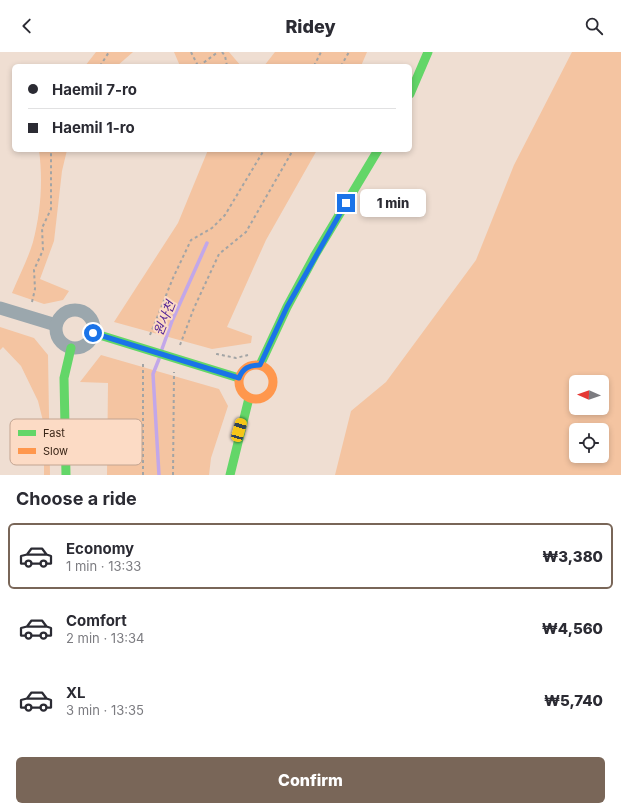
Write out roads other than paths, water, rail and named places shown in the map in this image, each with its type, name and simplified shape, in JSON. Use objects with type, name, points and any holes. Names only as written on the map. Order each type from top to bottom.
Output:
[{"type":"street","points":[[412,89],[428,52]]},
{"type":"street","points":[[260,365],[287,307],[315,256],[377,152]]},
{"type":"street","points":[[0,308],[56,325]]},
{"type":"street","points":[[76,310],[82,312],[91,320],[93,333],[88,343],[83,346],[71,348],[61,342],[57,337],[56,325],[63,314],[76,310]]},
{"type":"street","points":[[93,333],[205,366],[239,378]]},
{"type":"street","points":[[65,419],[64,378],[71,348]]},
{"type":"street","points":[[260,365],[269,370],[272,375],[273,380],[271,390],[264,397],[259,399],[249,398],[240,390],[239,378],[244,369],[249,366],[260,365]]},
{"type":"street","points":[[230,475],[249,398]]},
{"type":"street","points":[[66,465],[66,475]]},
{"type":"waterway","name":"원사천","points":[[162,349],[172,321],[207,243]]},
{"type":"waterway","name":"원사천","points":[[159,359],[153,374],[159,475]]}]
